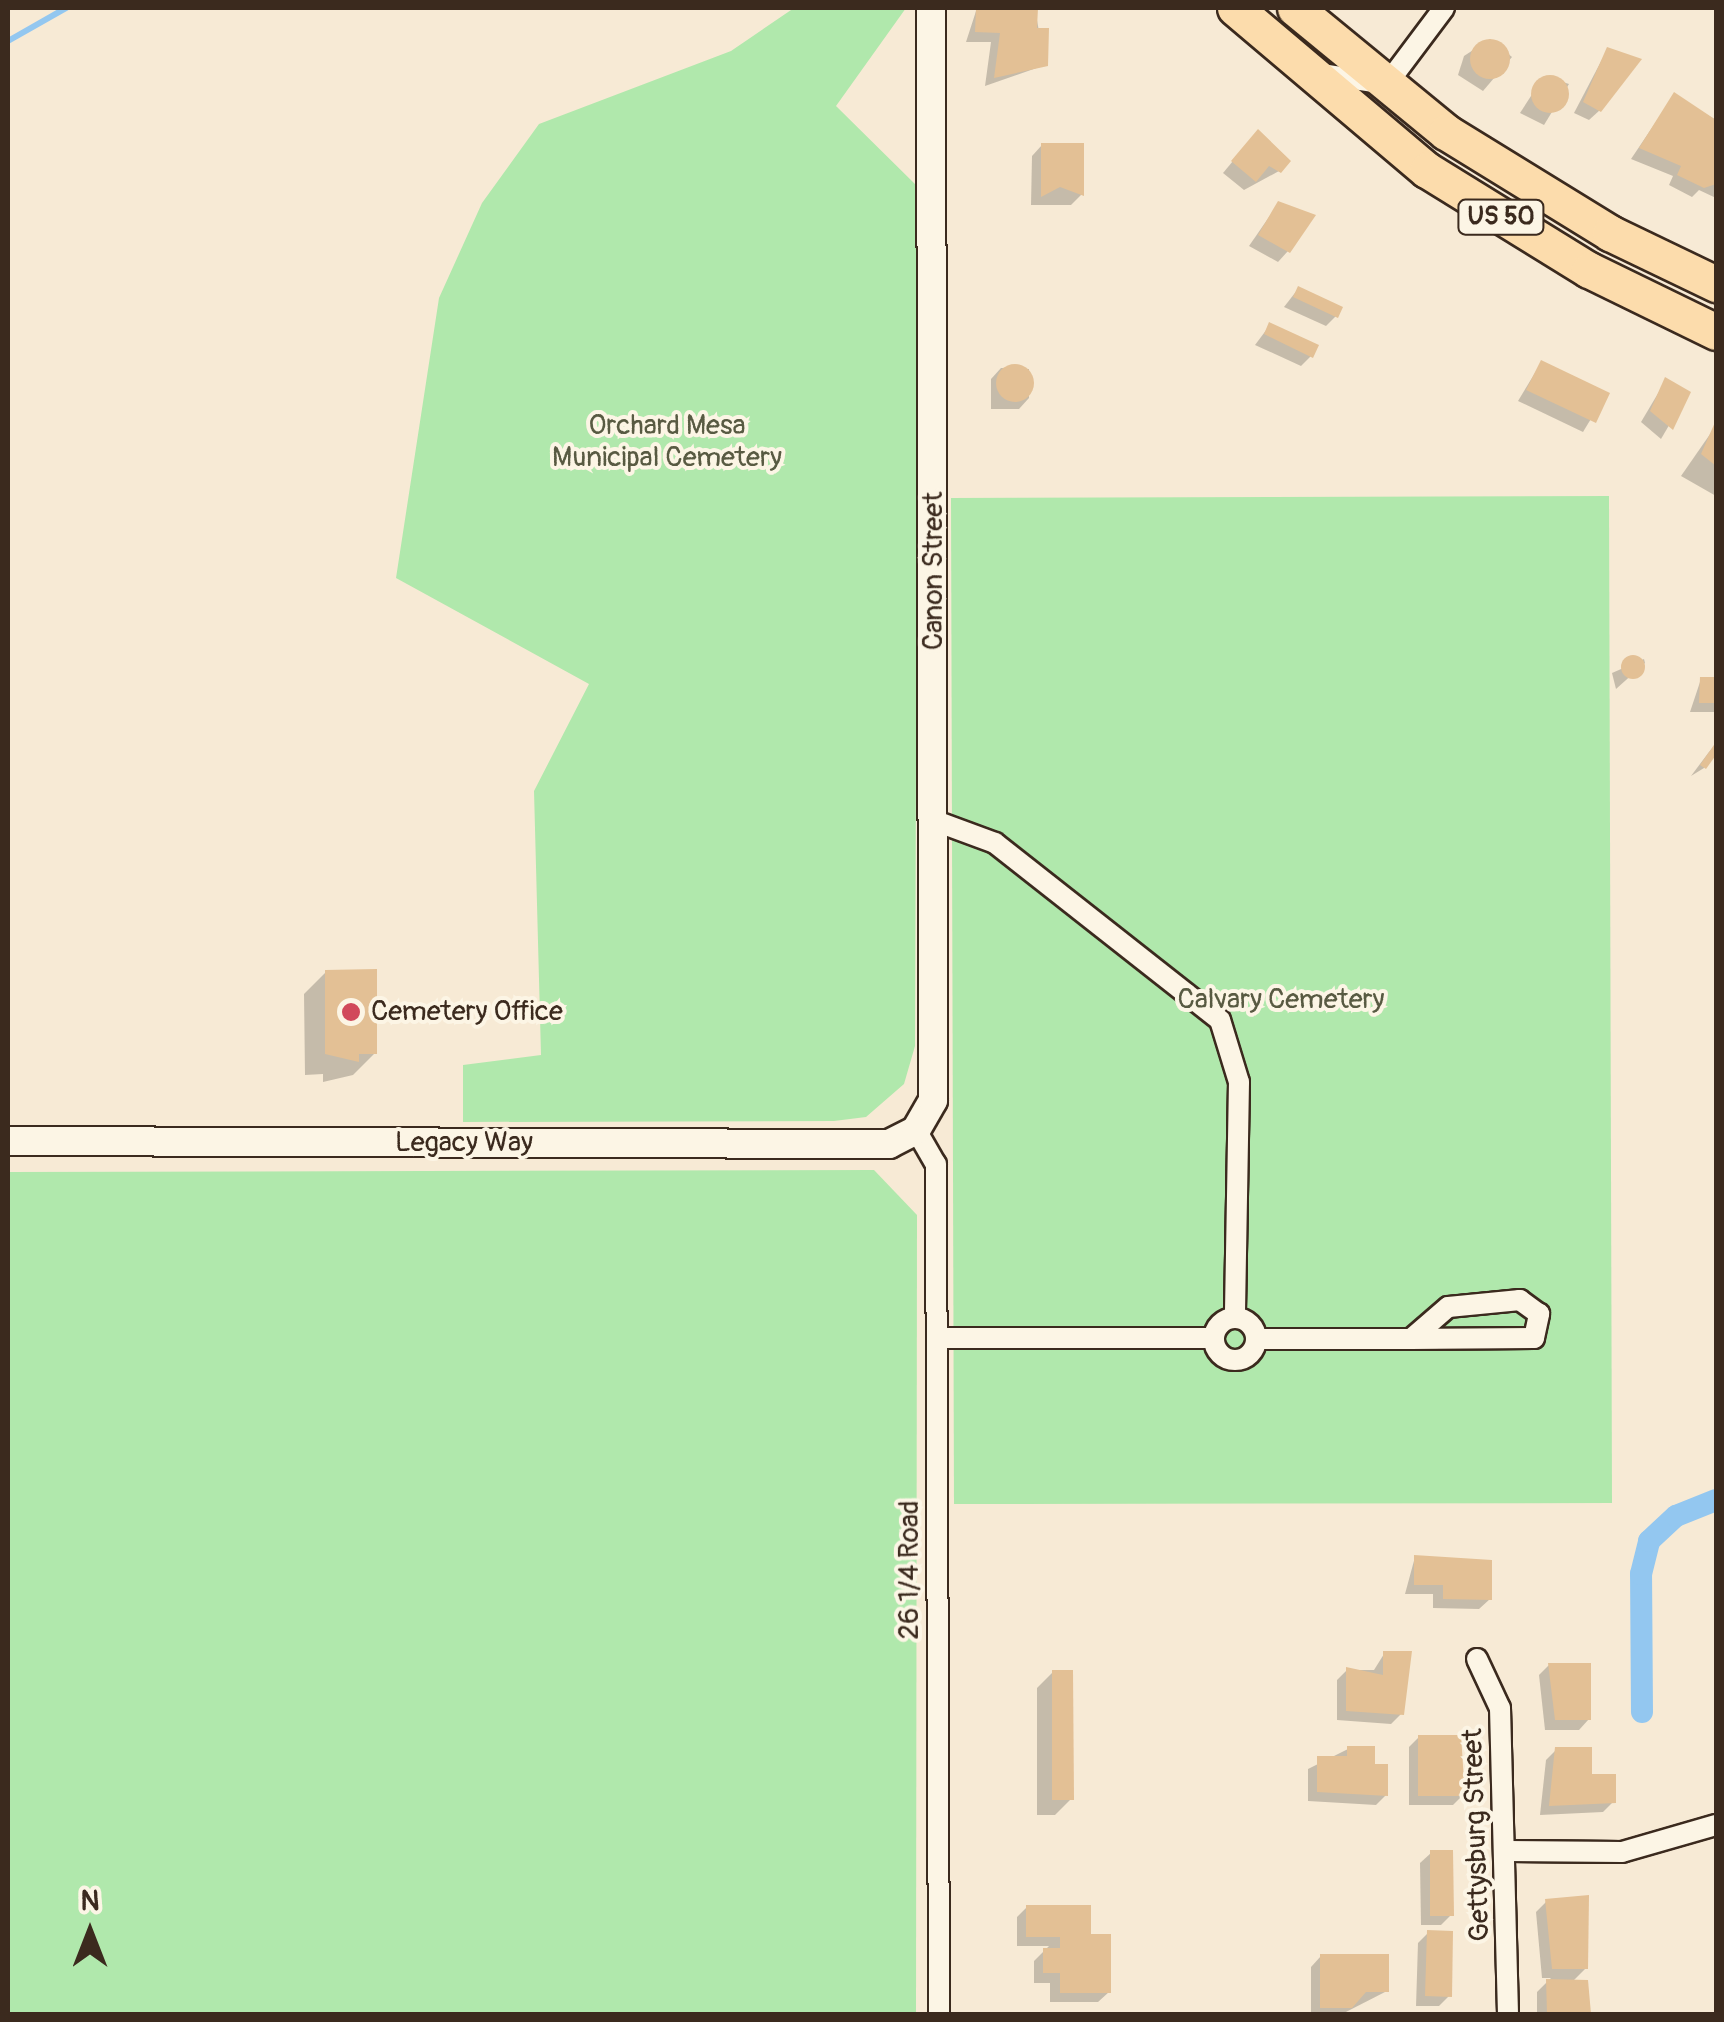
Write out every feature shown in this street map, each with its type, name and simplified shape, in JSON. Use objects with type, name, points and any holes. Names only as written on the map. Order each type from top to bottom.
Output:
[{"type":"highway","name":"US 50","points":[[1236,8],[1305,72],[1468,198],[1716,332]]},
{"type":"highway","name":"US 50","points":[[1295,8],[1446,132],[1610,233],[1716,284]]},
{"type":"street","name":"Canon Street","points":[[916,1130],[933,1100],[931,8]]},
{"type":"street","points":[[1305,72],[1387,84],[1444,8]]},
{"type":"street","points":[[933,820],[995,842],[1220,1020],[1239,1082],[1235,1318],[1214,1338],[936,1338]]},
{"type":"street","name":"Legacy Way","points":[[8,1142],[889,1144],[916,1130]]},
{"type":"street","name":"26 1/4 Road","points":[[916,1130],[936,1164],[938,2014]]},
{"type":"street","points":[[1214,1338],[1235,1360],[1257,1339],[1534,1338],[1540,1314],[1520,1300],[1448,1307],[1412,1338]]},
{"type":"street","points":[[1235,1318],[1257,1339]]},
{"type":"street","name":"Gettysburg Street","points":[[1476,1659],[1500,1708],[1508,1851],[1508,2014]]},
{"type":"street","points":[[1508,1851],[1622,1852],[1716,1825]]},
{"type":"green space","name":"Orchard Mesa Municipal Cemetery","points":[[794,8],[906,8],[836,106],[918,187],[915,1046],[904,1084],[866,1117],[834,1121],[463,1122],[463,1065],[541,1055],[534,791],[589,684],[396,578],[439,298],[482,203],[539,124],[731,51]]},
{"type":"green space","name":"Calvary Cemetery","points":[[1609,496],[1612,1503],[954,1504],[951,498]]},
{"type":"green space","points":[[874,1170],[917,1215],[916,2014],[8,2014],[8,1172]]},
{"type":"building","points":[[976,8],[1038,8],[1037,28],[1049,28],[1048,66],[994,78],[1000,33],[975,32]]},
{"type":"building","points":[[1490,39],[1504,45],[1510,59],[1504,73],[1490,79],[1476,73],[1470,59],[1476,45]]},
{"type":"building","points":[[1607,47],[1642,59],[1601,112],[1583,102]]},
{"type":"building","points":[[1550,75],[1564,80],[1569,94],[1564,108],[1550,113],[1536,108],[1531,94],[1536,80]]},
{"type":"building","points":[[1674,92],[1716,120],[1716,184],[1704,188],[1677,175],[1681,166],[1639,148]]},
{"type":"building","points":[[1258,129],[1291,161],[1281,173],[1269,166],[1256,182],[1231,161]]},
{"type":"building","points":[[1041,143],[1084,143],[1084,196],[1060,187],[1041,197]]},
{"type":"building","points":[[1278,201],[1316,215],[1290,253],[1258,235]]},
{"type":"building","points":[[1298,286],[1343,307],[1338,318],[1293,297]]},
{"type":"building","points":[[1269,322],[1319,345],[1313,358],[1264,334]]},
{"type":"building","points":[[1541,360],[1610,393],[1596,423],[1526,390]]},
{"type":"building","points":[[1015,364],[1028,370],[1034,383],[1028,396],[1015,402],[1002,396],[996,383],[1002,370]]},
{"type":"building","points":[[1665,377],[1691,392],[1673,430],[1650,411]]},
{"type":"building","points":[[1716,420],[1716,466],[1701,454]]},
{"type":"building","points":[[1633,655],[1645,667],[1633,679],[1621,667]]},
{"type":"building","points":[[1700,677],[1716,677],[1716,703],[1699,703]]},
{"type":"building","points":[[1716,742],[1716,755],[1706,769],[1700,765]]},
{"type":"building","name":"Cemetery Office","points":[[377,969],[377,1054],[359,1054],[359,1062],[325,1054],[325,970]]},
{"type":"building","points":[[1414,1555],[1492,1560],[1492,1600],[1443,1599],[1443,1585],[1414,1585]]},
{"type":"building","points":[[1383,1651],[1412,1651],[1404,1715],[1346,1711],[1346,1667],[1383,1675]]},
{"type":"building","points":[[1548,1663],[1591,1663],[1591,1720],[1555,1720]]},
{"type":"building","points":[[1052,1670],[1073,1670],[1074,1800],[1052,1800]]},
{"type":"building","points":[[1418,1735],[1461,1735],[1465,1796],[1418,1796]]},
{"type":"building","points":[[1347,1746],[1375,1746],[1375,1764],[1388,1764],[1388,1796],[1317,1792],[1317,1756],[1347,1756]]},
{"type":"building","points":[[1555,1747],[1592,1747],[1592,1774],[1616,1774],[1616,1803],[1549,1806]]},
{"type":"building","points":[[1430,1850],[1453,1850],[1454,1916],[1430,1916]]},
{"type":"building","points":[[1589,1895],[1588,1969],[1552,1969],[1545,1899]]},
{"type":"building","points":[[1026,1905],[1091,1905],[1091,1934],[1111,1934],[1111,1993],[1060,1993],[1060,1973],[1043,1973],[1043,1948],[1060,1948],[1060,1937],[1026,1937]]},
{"type":"building","points":[[1427,1930],[1453,1931],[1452,1997],[1425,1996]]},
{"type":"building","points":[[1320,1954],[1389,1954],[1389,1992],[1366,1992],[1352,2008],[1320,2008]]},
{"type":"building","points":[[1546,1979],[1588,1980],[1591,2014],[1547,2014]]},
{"type":"waterway","points":[[8,41],[66,8]]},
{"type":"waterway","points":[[1642,1712],[1641,1574],[1649,1541],[1676,1516],[1716,1500]]},
{"type":"place","name":"Cemetery Office","points":[[351,1012]]}]
